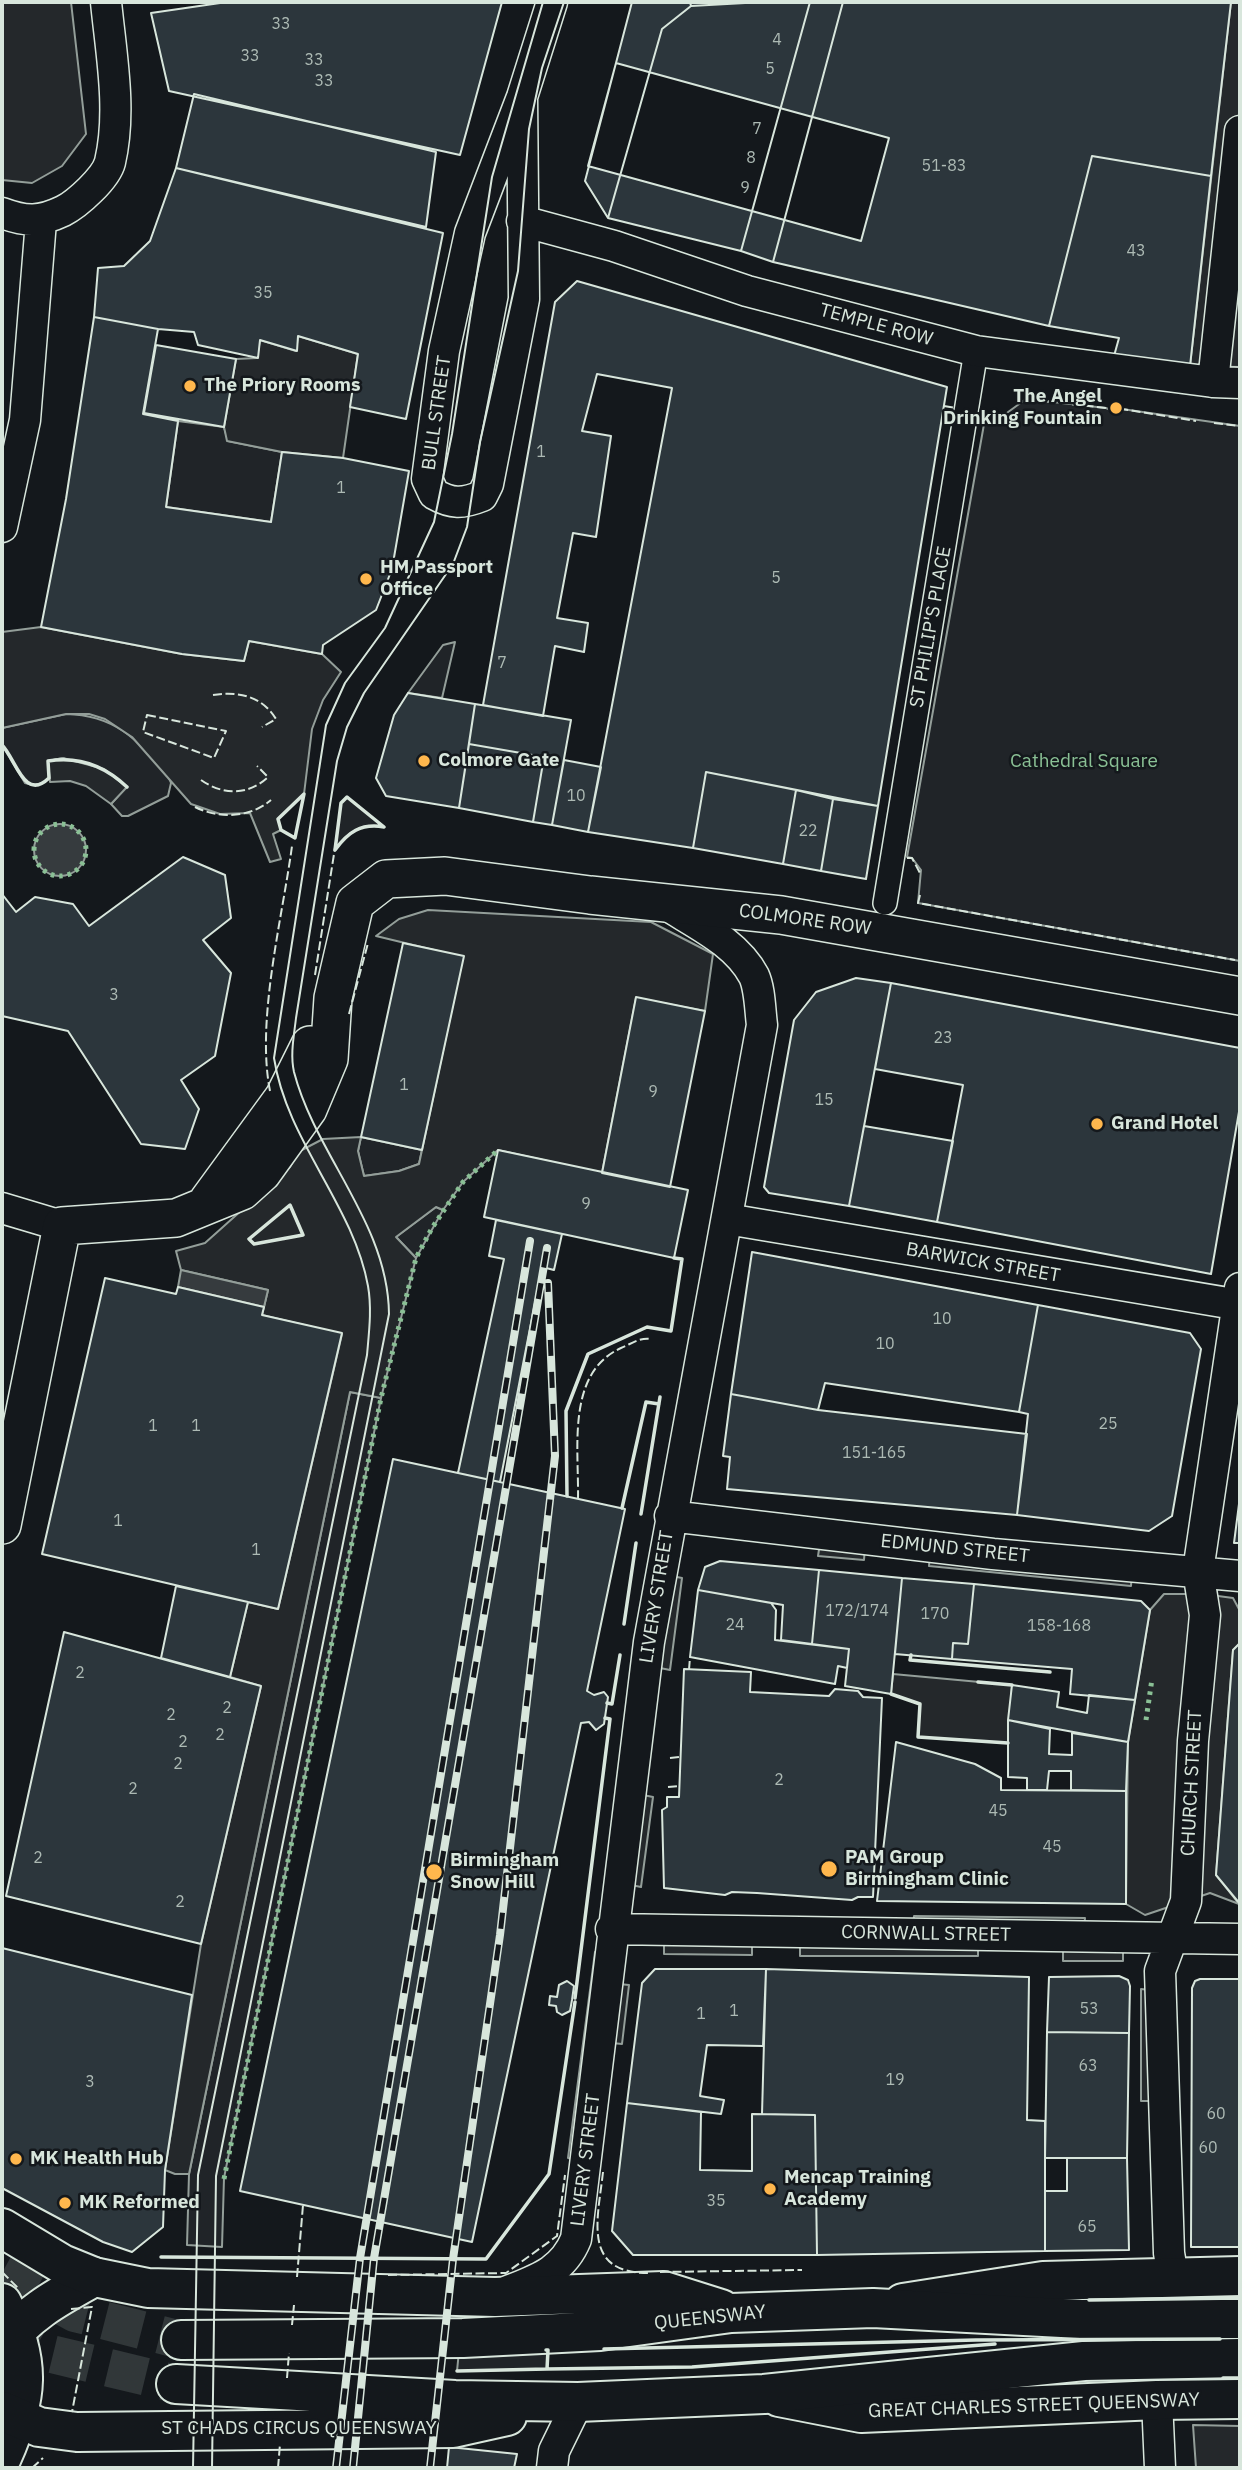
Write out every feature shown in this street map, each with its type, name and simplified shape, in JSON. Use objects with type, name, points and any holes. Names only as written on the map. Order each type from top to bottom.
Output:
[{"type":"main road","points":[[2,2228],[62,2264],[94,2277],[148,2288],[495,2297],[664,2291],[731,2312]]},
{"type":"main road","points":[[873,2308],[1043,2281],[1240,2276]]},
{"type":"main road","points":[[2,2457],[10,2416],[25,2378],[6,2326],[94,2277]]},
{"type":"main road","name":"QUEENSWAY","points":[[181,2340],[463,2338],[573,2333],[731,2312],[873,2308],[1081,2319],[1240,2319]]},
{"type":"main road","points":[[764,2393],[1084,2361],[1240,2358]]},
{"type":"main road","points":[[176,2384],[455,2400],[578,2402]]},
{"type":"main road","name":"GREAT CHARLES STREET QUEENSWAY","points":[[578,2402],[764,2393],[861,2413],[1240,2399]]},
{"type":"main road","name":"ST CHADS CIRCUS QUEENSWAY","points":[[10,2416],[53,2430],[77,2432],[453,2428],[578,2402]]},
{"type":"street","points":[[2,213],[20,220],[41,221],[78,203],[110,165],[115,99],[106,2]]},
{"type":"street","name":"BULL STREET","points":[[522,97],[524,299],[488,484],[482,496],[464,503],[449,502],[434,494],[428,479],[444,351],[470,233],[554,9]]},
{"type":"street","points":[[1227,382],[1240,131]]},
{"type":"street","points":[[2,527],[25,420],[41,221]]},
{"type":"street","name":"TEMPLE ROW","points":[[522,221],[614,246],[747,291],[975,351],[1227,382]]},
{"type":"street","name":"ST PHILIP'S PLACE","points":[[885,902],[975,351]]},
{"type":"street","name":"COLMORE ROW","points":[[62,1226],[176,1218],[242,1191],[262,1173],[308,1109],[329,1059],[333,999],[355,904],[368,890],[386,879],[445,876],[781,915],[1240,996]]},
{"type":"street","name":"LIVERY STREET","points":[[495,2297],[553,2272],[571,2250],[576,2239],[611,1929],[649,1642],[762,1025],[755,978],[725,942],[663,902]]},
{"type":"street","points":[[2,1208],[62,1226],[2,1525]]},
{"type":"street","name":"BARWICK STREET","points":[[727,1219],[1239,1299]]},
{"type":"street","name":"CHURCH STREET","points":[[1173,2277],[1169,2253],[1160,1971],[1186,1901],[1193,1741],[1205,1615],[1198,1571],[1239,1299]]},
{"type":"street","name":"EDMUND STREET","points":[[670,1516],[993,1554],[1240,1576]]},
{"type":"street","name":"CORNWALL STREET","points":[[611,1929],[1240,1939]]},
{"type":"street","points":[[1157,2400],[1160,2468]]},
{"type":"street","points":[[552,2468],[554,2451],[578,2402]]},
{"type":"green space","name":"Cathedral Square","points":[[1026,399],[1106,408],[1118,413],[1122,409],[1240,426],[1240,961],[918,903],[921,870],[912,858],[907,857],[986,413],[1004,415]]},
{"type":"green space","points":[[178,421],[224,427],[228,441],[282,452],[271,522],[166,507]]},
{"type":"green space","points":[[455,642],[442,698],[408,693],[443,645]]},
{"type":"green space","points":[[66,714],[99,719],[124,732],[168,775],[171,783],[168,796],[128,816],[122,816],[111,804],[126,787],[63,758],[48,761],[49,778],[44,782],[35,785],[25,783],[2,745],[2,728]]},
{"type":"green space","points":[[347,797],[384,827],[368,826],[356,830],[335,850],[341,803]]},
{"type":"green space","points":[[361,1137],[422,1150],[419,1164],[399,1171],[364,1176],[358,1151]]},
{"type":"green space","points":[[436,1207],[443,1210],[416,1258],[396,1237]]},
{"type":"green space","points":[[350,1392],[381,1398],[224,2178],[222,2247],[187,2245],[189,2174]]},
{"type":"green space","points":[[548,2350],[547,2369],[457,2371],[459,2351]]},
{"type":"shaded area","points":[[2,2],[71,2],[86,134],[62,166],[32,183],[2,180]]},
{"type":"shaded area","points":[[1231,2],[1240,2],[1240,367],[1190,366]]},
{"type":"shaded area","points":[[298,336],[358,354],[343,458],[282,452],[227,441],[224,427],[236,359],[257,358],[260,340],[296,351]]},
{"type":"shaded area","points":[[41,627],[182,654],[244,661],[249,641],[322,654],[341,672],[323,700],[312,729],[304,794],[278,819],[281,830],[273,834],[281,859],[270,862],[250,813],[220,814],[191,804],[132,737],[105,719],[89,714],[66,714],[2,728],[2,632]]},
{"type":"shaded area","points":[[63,758],[104,769],[127,787],[111,804],[86,786],[70,781],[50,782],[48,761]]},
{"type":"shaded area","points":[[60,824],[70,826],[78,832],[84,840],[84,860],[78,868],[70,874],[60,876],[50,874],[42,868],[36,860],[34,850],[36,840],[42,832],[50,826]]},
{"type":"shaded area","points":[[428,910],[651,922],[713,954],[705,1011],[636,998],[602,1173],[498,1150],[463,1182],[443,1210],[436,1207],[396,1237],[416,1258],[381,1398],[350,1392],[189,2174],[175,2174],[165,2170],[201,1944],[261,1686],[230,1677],[248,1602],[278,1609],[342,1334],[262,1315],[268,1290],[181,1270],[176,1251],[205,1243],[290,1167],[298,1152],[323,1139],[361,1137],[358,1151],[364,1176],[399,1171],[419,1164],[463,957],[376,936],[399,919]]},
{"type":"shaded area","points":[[181,1270],[268,1290],[264,1307],[178,1287]]},
{"type":"shaded area","points":[[820,1543],[865,1547],[864,1560],[818,1556]]},
{"type":"shaded area","points":[[930,1554],[1132,1573],[1131,1586],[929,1566]]},
{"type":"shaded area","points":[[672,1576],[682,1578],[670,1670],[660,1668]]},
{"type":"shaded area","points":[[1164,1594],[1203,1594],[1233,1598],[1240,1611],[1240,1643],[1233,1650],[1216,1875],[1239,1904],[1210,1893],[1145,1915],[1126,1904],[1128,1742],[1150,1610]]},
{"type":"shaded area","points":[[893,1674],[1012,1685],[1008,1743],[918,1737],[920,1704],[891,1694]]},
{"type":"shaded area","points":[[643,1795],[653,1797],[641,1887],[631,1885]]},
{"type":"shaded area","points":[[914,1916],[1085,1918],[1084,1930],[913,1926]]},
{"type":"shaded area","points":[[664,1944],[752,1944],[752,1955],[664,1954]]},
{"type":"shaded area","points":[[800,1945],[978,1945],[978,1956],[800,1956]]},
{"type":"shaded area","points":[[1063,1949],[1123,1949],[1123,1961],[1063,1961]]},
{"type":"shaded area","points":[[595,1952],[604,1953],[577,2160],[568,2158]]},
{"type":"shaded area","points":[[619,1984],[629,1985],[622,2044],[612,2043]]},
{"type":"shaded area","points":[[1141,1989],[1150,1990],[1151,2101],[1141,2101]]},
{"type":"shaded area","points":[[1193,2425],[1240,2426],[1240,2468],[1196,2468]]},
{"type":"building","points":[[227,2],[502,2],[460,155],[169,91],[151,13]]},
{"type":"building","points":[[632,2],[690,2],[691,6],[662,29],[608,218],[585,181]]},
{"type":"building","points":[[690,2],[763,2],[691,6]]},
{"type":"building","points":[[810,2],[741,251],[608,218],[662,29],[691,6]]},
{"type":"building","points":[[810,2],[843,2],[773,262],[741,251]]},
{"type":"building","points":[[843,2],[1231,2],[1211,176],[1092,156],[1049,326],[773,262]]},
{"type":"building","points":[[616,63],[889,138],[861,241],[588,166]]},
{"type":"building","points":[[194,94],[436,152],[426,227],[176,168]]},
{"type":"building","points":[[1092,156],[1211,176],[1190,366],[1114,356],[1119,338],[1049,326]]},
{"type":"building","points":[[176,168],[443,233],[406,419],[350,407],[358,354],[298,336],[297,351],[260,340],[258,358],[198,345],[194,332],[158,329],[94,317],[98,268],[124,266],[150,241]]},
{"type":"building","points":[[577,281],[947,387],[878,806],[706,772],[693,848],[588,832],[672,388],[597,374],[582,431],[611,436],[596,537],[573,533],[557,618],[588,623],[584,652],[555,646],[543,716],[483,705],[555,302]]},
{"type":"building","points":[[94,317],[158,329],[143,414],[178,421],[166,507],[271,522],[282,452],[343,458],[409,471],[392,569],[376,610],[323,645],[322,654],[249,641],[244,661],[182,654],[41,627],[66,499]]},
{"type":"building","name":"The Priory Rooms","points":[[156,345],[236,359],[224,427],[144,413]]},
{"type":"building","name":"Colmore Gate","points":[[408,693],[475,704],[459,808],[386,796],[376,778],[394,715]]},
{"type":"building","name":"Colmore Gate","points":[[475,704],[571,720],[552,825],[533,822],[544,757],[469,744]]},
{"type":"building","points":[[469,744],[544,757],[533,822],[459,808]]},
{"type":"building","points":[[564,760],[601,767],[588,832],[552,825]]},
{"type":"building","points":[[706,772],[796,790],[783,864],[693,848]]},
{"type":"building","points":[[796,790],[833,799],[821,871],[783,864]]},
{"type":"building","points":[[833,799],[878,806],[866,879],[821,871]]},
{"type":"building","points":[[183,857],[225,875],[231,918],[203,940],[231,973],[215,1056],[181,1080],[199,1109],[185,1149],[141,1144],[68,1031],[2,1016],[2,894],[16,912],[35,897],[73,904],[89,926]]},
{"type":"building","points":[[403,943],[464,956],[422,1150],[361,1137]]},
{"type":"building","points":[[856,978],[891,983],[849,1206],[769,1193],[764,1187],[794,1020],[816,992]]},
{"type":"building","name":"Grand Hotel","points":[[891,983],[1240,1048],[1240,1106],[1211,1274],[937,1222],[963,1085],[875,1069]]},
{"type":"building","points":[[636,997],[705,1011],[670,1187],[602,1173]]},
{"type":"building","points":[[864,1126],[953,1141],[937,1222],[849,1206]]},
{"type":"building","points":[[498,1150],[688,1190],[674,1258],[484,1217]]},
{"type":"building","points":[[496,1220],[562,1234],[554,1270],[542,1267],[500,1482],[458,1473],[504,1259],[489,1256]]},
{"type":"building","points":[[752,1252],[1038,1305],[1019,1412],[825,1383],[818,1410],[731,1394]]},
{"type":"building","points":[[105,1278],[176,1294],[178,1287],[264,1307],[262,1315],[342,1333],[278,1609],[42,1554]]},
{"type":"building","points":[[1038,1305],[1190,1333],[1201,1349],[1172,1516],[1149,1531],[1017,1515],[1028,1414],[1019,1412]]},
{"type":"building","points":[[731,1394],[818,1410],[1027,1434],[1017,1515],[727,1489],[730,1457],[723,1456]]},
{"type":"building","points":[[393,1459],[625,1509],[587,1691],[594,1695],[604,1692],[608,1697],[604,1724],[596,1730],[589,1722],[581,1723],[472,2242],[240,2191]]},
{"type":"building","points":[[1239,1504],[1240,1543],[1234,1543]]},
{"type":"building","points":[[720,1561],[819,1570],[812,1644],[781,1640],[783,1605],[698,1590],[705,1567]]},
{"type":"building","points":[[819,1570],[902,1578],[891,1694],[845,1686],[849,1649],[812,1644]]},
{"type":"building","points":[[902,1578],[974,1584],[968,1644],[953,1643],[952,1659],[895,1654]]},
{"type":"building","points":[[974,1584],[1141,1601],[1150,1610],[1135,1700],[1070,1694],[1072,1669],[952,1659],[953,1643],[968,1644]]},
{"type":"building","points":[[176,1586],[248,1602],[230,1677],[161,1658]]},
{"type":"building","points":[[698,1590],[771,1603],[776,1610],[775,1640],[849,1649],[847,1668],[838,1666],[835,1684],[690,1657]]},
{"type":"building","points":[[64,1632],[261,1686],[201,1944],[6,1896]]},
{"type":"building","points":[[1240,1643],[1240,1904],[1216,1875],[1233,1650]]},
{"type":"building","points":[[684,1669],[751,1672],[750,1692],[829,1696],[835,1689],[858,1691],[863,1697],[882,1698],[873,1897],[858,1897],[852,1900],[732,1892],[725,1895],[664,1888],[662,1810],[667,1807],[667,1797],[679,1797]]},
{"type":"building","points":[[1012,1685],[1059,1692],[1057,1707],[1087,1713],[1089,1695],[1135,1700],[1128,1742],[1008,1720]]},
{"type":"building","points":[[1008,1720],[1050,1729],[1049,1754],[1072,1755],[1072,1733],[1128,1742],[1126,1791],[1071,1790],[1071,1771],[1049,1771],[1047,1790],[1027,1790],[1027,1778],[1008,1777]]},
{"type":"building","points":[[896,1742],[975,1764],[1001,1778],[1001,1790],[1126,1791],[1126,1904],[877,1901]]},
{"type":"building","points":[[2,1948],[192,1995],[165,2170],[163,2227],[132,2252],[103,2242],[2,2188]]},
{"type":"building","points":[[655,1969],[766,1969],[763,2046],[707,2045],[700,2096],[724,2100],[721,2114],[627,2103],[642,1983]]},
{"type":"building","points":[[766,1969],[1029,1977],[1027,2120],[1045,2121],[1045,2251],[817,2255],[815,2115],[762,2114]]},
{"type":"building","points":[[1119,1976],[1128,1980],[1130,1986],[1129,2033],[1047,2032],[1049,1977]]},
{"type":"building","points":[[1240,1979],[1240,2247],[1191,2247],[1192,1988],[1195,1981]]},
{"type":"building","points":[[567,1981],[574,1986],[572,2000],[570,2011],[562,2015],[557,2012],[556,2006],[549,2005],[550,1996],[557,1997],[559,1985]]},
{"type":"building","points":[[1047,2032],[1129,2033],[1127,2158],[1045,2158]]},
{"type":"building","points":[[627,2103],[701,2112],[700,2170],[752,2171],[752,2114],[815,2115],[817,2255],[633,2255],[612,2231]]},
{"type":"building","points":[[1067,2158],[1127,2158],[1129,2250],[1045,2251],[1045,2191],[1067,2191]]},
{"type":"building","points":[[449,2447],[517,2454],[514,2468],[447,2468]]},
{"type":"tunnel","points":[[2,2273],[75,2313],[181,2340]]},
{"type":"tunnel","points":[[2,2330],[39,2351],[176,2384]]},
{"type":"tram line","points":[[193,2468],[198,2175],[367,1355],[370,1321],[368,1286],[360,1256],[349,1228],[292,1118],[281,1089],[274,1058],[326,725],[345,683],[385,628],[434,522],[452,434],[492,177],[543,2]]},
{"type":"tram line","points":[[212,2468],[216,2176],[389,1314],[386,1281],[377,1250],[304,1103],[294,1072],[292,1052],[296,1018],[337,761],[347,727],[364,693],[453,564],[467,527],[480,442],[518,271],[529,129],[542,68],[564,2]]},
{"type":"railway","points":[[336,2468],[360,2258],[530,1241]]},
{"type":"railway","points":[[353,2468],[374,2258],[547,1248]]},
{"type":"railway","points":[[430,2468],[453,2259],[500,1935],[555,1456],[548,1283]]},
{"type":"hedge","points":[[60,824],[70,826],[78,832],[84,840],[86,850],[84,860],[78,868],[70,874],[60,876],[50,874],[42,868],[36,860],[34,850],[36,840],[42,832],[50,826],[60,824]]},
{"type":"hedge","points":[[224,2179],[381,1398],[416,1258],[432,1228],[463,1182],[498,1150]]},
{"type":"hedge","points":[[1146,1720],[1152,1679]]},
{"type":"fence","points":[[1023,401],[1026,399],[1106,408],[1118,413],[1122,409],[1196,421]]},
{"type":"fence","points":[[944,406],[956,408]]},
{"type":"fence","points":[[986,413],[1004,415],[1010,412]]},
{"type":"fence","points":[[1214,423],[1240,426]]},
{"type":"fence","points":[[213,695],[240,695],[257,700],[276,719],[262,727]]},
{"type":"fence","points":[[147,715],[226,731],[214,758],[143,732],[147,715]]},
{"type":"fence","points":[[201,780],[226,791],[244,790],[268,777],[257,766]]},
{"type":"fence","points":[[195,807],[214,814],[234,815],[254,810],[271,800]]},
{"type":"fence","points":[[315,975],[337,835]]},
{"type":"fence","points":[[270,1091],[266,1033],[268,1002],[292,846]]},
{"type":"fence","points":[[907,858],[912,858],[921,875]]},
{"type":"fence","points":[[920,895],[918,903],[1235,960]]},
{"type":"fence","points":[[349,1014],[368,943]]},
{"type":"fence","points":[[578,1499],[579,1414],[583,1393],[591,1375],[603,1360],[621,1348],[639,1340],[651,1339]]},
{"type":"fence","points":[[689,1670],[690,1657]]},
{"type":"fence","points":[[670,1758],[680,1757]]},
{"type":"fence","points":[[668,1787],[679,1786]]},
{"type":"fence","points":[[603,2172],[597,2225],[603,2254],[613,2264],[628,2271],[650,2273]]},
{"type":"fence","points":[[388,2275],[506,2273],[557,2236],[565,2175]]},
{"type":"fence","points":[[297,2277],[303,2205]]},
{"type":"fence","points":[[660,2272],[802,2270]]},
{"type":"fence","points":[[2,2272],[19,2289]]},
{"type":"fence","points":[[292,2325],[294,2305]]},
{"type":"fence","points":[[71,2309],[92,2307],[72,2412]]},
{"type":"fence","points":[[287,2378],[289,2353]]},
{"type":"fence","points":[[278,2468],[280,2444]]},
{"type":"fence","points":[[32,2468],[43,2458]]},
{"type":"wall","points":[[2,745],[21,776],[33,785],[49,778],[48,761],[70,760],[100,768],[127,787]]},
{"type":"wall","points":[[304,794],[295,838],[281,830],[278,819],[304,794]]},
{"type":"wall","points":[[347,797],[384,827],[368,826],[356,830],[335,850],[341,803],[347,797]]},
{"type":"wall","points":[[290,1205],[303,1235],[254,1244],[249,1239],[290,1205]]},
{"type":"wall","points":[[567,1496],[566,1411],[588,1354],[647,1327],[671,1331],[682,1259],[674,1258]]},
{"type":"wall","points":[[641,1514],[660,1397]]},
{"type":"wall","points":[[622,1508],[646,1402],[659,1404]]},
{"type":"wall","points":[[624,1624],[636,1543]]},
{"type":"wall","points":[[607,1703],[612,1704],[620,1655]]},
{"type":"wall","points":[[911,1655],[910,1660],[1050,1672]]},
{"type":"wall","points":[[978,1682],[1012,1685]]},
{"type":"wall","points":[[891,1694],[920,1704],[918,1737],[1008,1743]]},
{"type":"wall","points":[[575,1998],[610,1719],[605,1718]]},
{"type":"wall","points":[[161,2257],[486,2259],[549,2174],[575,2002]]},
{"type":"wall","points":[[1089,2300],[1240,2298]]},
{"type":"wall","points":[[604,2349],[976,2340],[1220,2339]]},
{"type":"wall","points":[[547,2369],[692,2367],[995,2344]]},
{"type":"wall","points":[[457,2371],[547,2369],[546,2350]]},
{"type":"wall","points":[[1223,2378],[1240,2378]]},
{"type":"place","name":"The Priory Rooms","points":[[190,386]]},
{"type":"place","name":"The Angel Drinking Fountain","points":[[1116,408]]},
{"type":"place","name":"HM Passport Office","points":[[366,579]]},
{"type":"place","name":"Colmore Gate","points":[[424,761]]},
{"type":"place","name":"Grand Hotel","points":[[1097,1124]]},
{"type":"place","name":"PAM Group Birmingham Clinic","points":[[829,1869]]},
{"type":"place","name":"Birmingham Snow Hill","points":[[434,1872]]},
{"type":"place","name":"MK Health Hub","points":[[16,2159]]},
{"type":"place","name":"Mencap Training Academy","points":[[770,2189]]},
{"type":"place","name":"MK Reformed","points":[[65,2203]]}]
